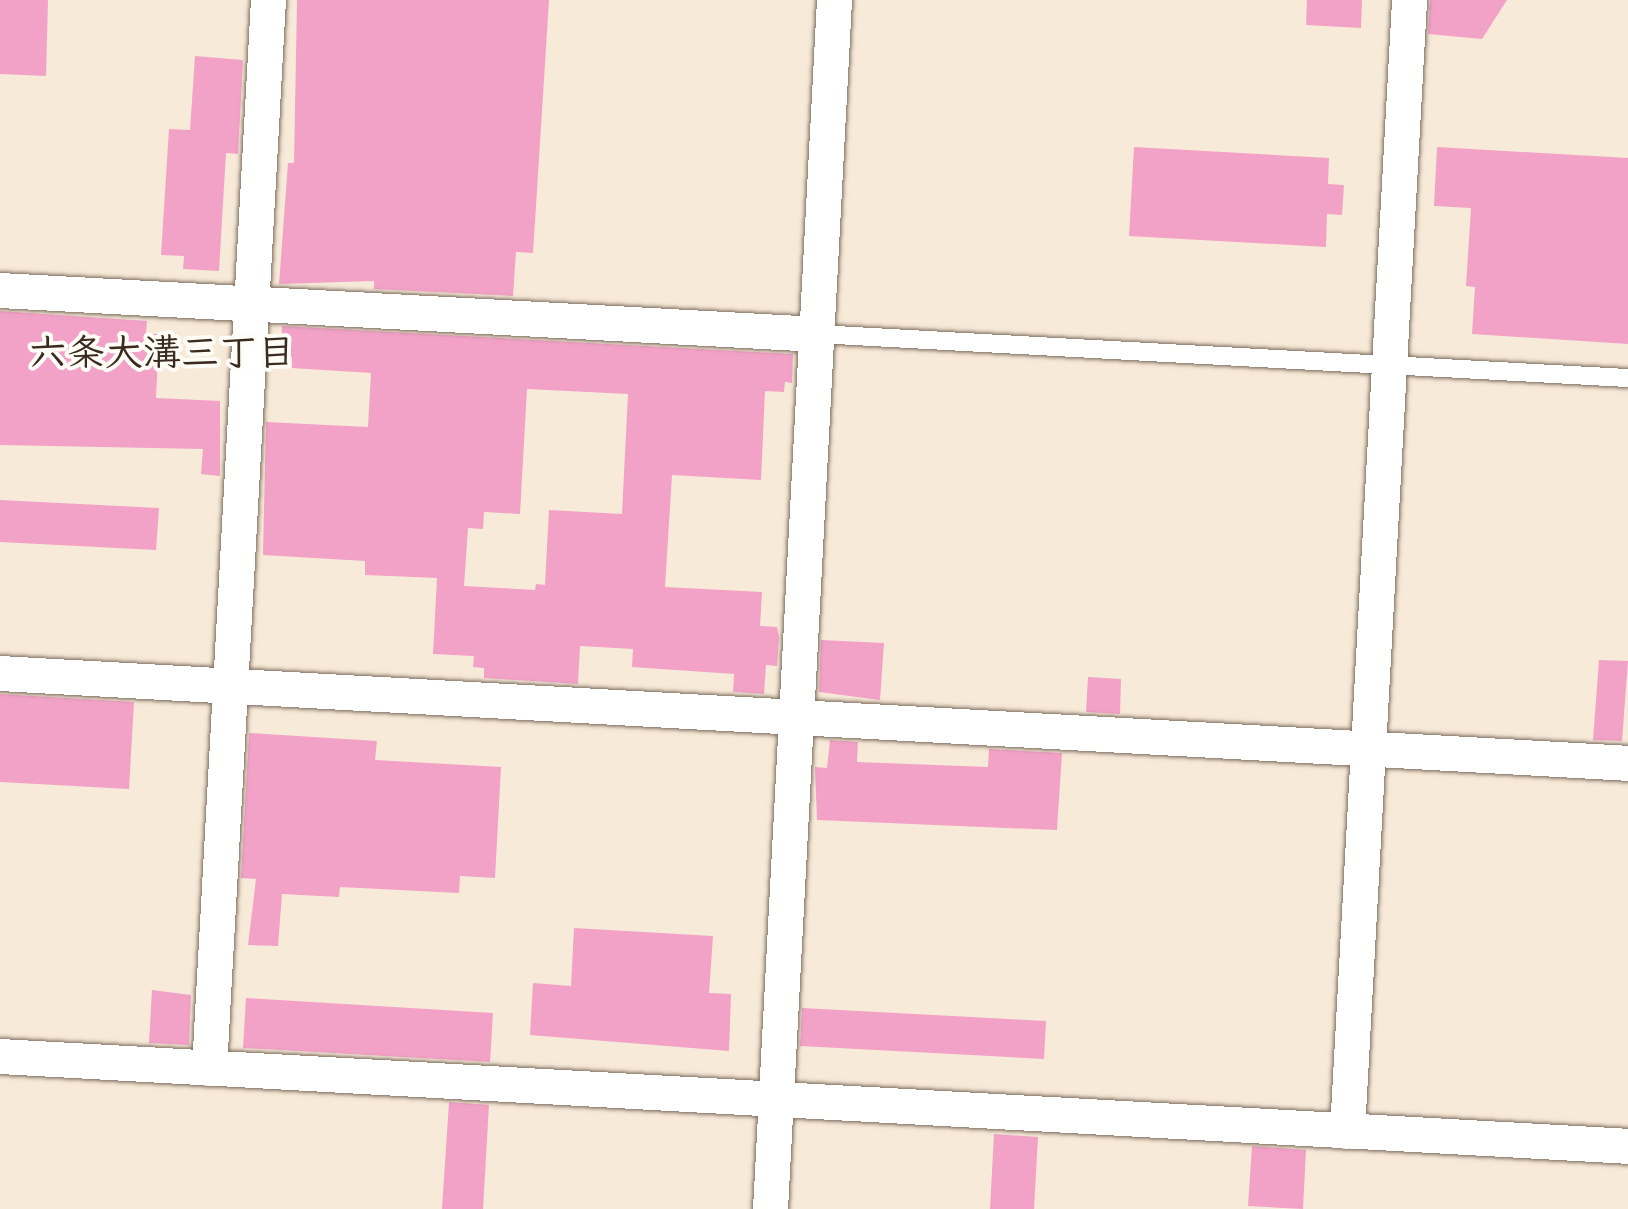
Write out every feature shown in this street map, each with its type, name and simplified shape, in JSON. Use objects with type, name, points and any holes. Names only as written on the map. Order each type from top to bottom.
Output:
[{"type":"street","points":[[209,1068],[268,0]]},
{"type":"street","points":[[770,1209],[834,0]]},
{"type":"street","points":[[1348,1130],[1409,0]]},
{"type":"street","points":[[0,290],[817,334]]},
{"type":"street","points":[[0,674],[1628,762]]},
{"type":"street","points":[[0,1056],[1628,1146]]},
{"type":"lane","points":[[817,334],[1628,378]]},
{"type":"building","points":[[0,0],[48,0],[46,76],[0,74]]},
{"type":"building","points":[[297,0],[549,0],[533,253],[516,252],[513,296],[374,289],[374,281],[279,284],[288,163],[294,163]]},
{"type":"building","points":[[1307,0],[1362,0],[1361,28],[1306,25]]},
{"type":"building","points":[[1430,0],[1507,0],[1482,39],[1428,34]]},
{"type":"building","points":[[195,56],[243,60],[238,154],[226,153],[219,271],[183,269],[184,256],[161,255],[169,129],[190,130]]},
{"type":"building","points":[[1134,147],[1329,158],[1328,184],[1344,185],[1342,215],[1327,214],[1326,247],[1129,236]]},
{"type":"building","points":[[1437,147],[1628,158],[1628,344],[1472,334],[1475,287],[1466,286],[1471,208],[1434,206]]},
{"type":"building","points":[[0,311],[147,321],[146,334],[159,334],[156,398],[220,401],[220,476],[201,474],[203,449],[0,445]]},
{"type":"building","points":[[282,326],[793,354],[792,383],[785,382],[784,392],[765,391],[761,480],[672,475],[665,587],[762,592],[760,626],[777,627],[779,637],[777,666],[766,665],[764,694],[733,692],[734,674],[632,667],[633,649],[580,646],[578,684],[484,678],[484,668],[473,667],[474,656],[433,654],[437,578],[365,575],[365,561],[263,555],[266,422],[368,427],[371,373],[292,368],[292,357],[281,356]],"holes":[[[527,389],[628,394],[622,514],[549,510],[545,585],[536,584],[535,590],[464,586],[468,528],[483,529],[484,512],[520,514]]]},
{"type":"building","points":[[0,500],[159,508],[156,550],[0,542]]},
{"type":"building","points":[[821,640],[884,643],[880,700],[819,692]]},
{"type":"building","points":[[1599,660],[1628,661],[1622,741],[1593,740]]},
{"type":"building","points":[[1088,677],[1121,679],[1120,714],[1086,712]]},
{"type":"building","points":[[0,694],[134,702],[129,789],[0,782]]},
{"type":"building","points":[[249,733],[377,741],[375,760],[501,767],[495,878],[460,876],[459,893],[340,887],[339,897],[282,894],[278,946],[248,945],[256,879],[241,878]]},
{"type":"building","points":[[830,740],[858,742],[857,762],[988,767],[989,749],[1062,753],[1057,830],[817,820],[815,767],[827,768]]},
{"type":"building","points":[[574,928],[713,936],[709,993],[731,994],[729,1051],[530,1035],[533,983],[571,986]]},
{"type":"building","points":[[152,990],[191,995],[189,1045],[149,1043]]},
{"type":"building","points":[[246,998],[493,1013],[490,1062],[243,1048]]},
{"type":"building","points":[[802,1008],[1046,1021],[1044,1059],[800,1046]]},
{"type":"building","points":[[449,1102],[489,1105],[483,1209],[442,1209]]},
{"type":"building","points":[[994,1134],[1038,1137],[1034,1209],[990,1209]]},
{"type":"building","points":[[1252,1146],[1306,1150],[1303,1209],[1248,1206]]},
{"type":"district","name":"六条大溝三丁目","points":[[162,352]]}]
